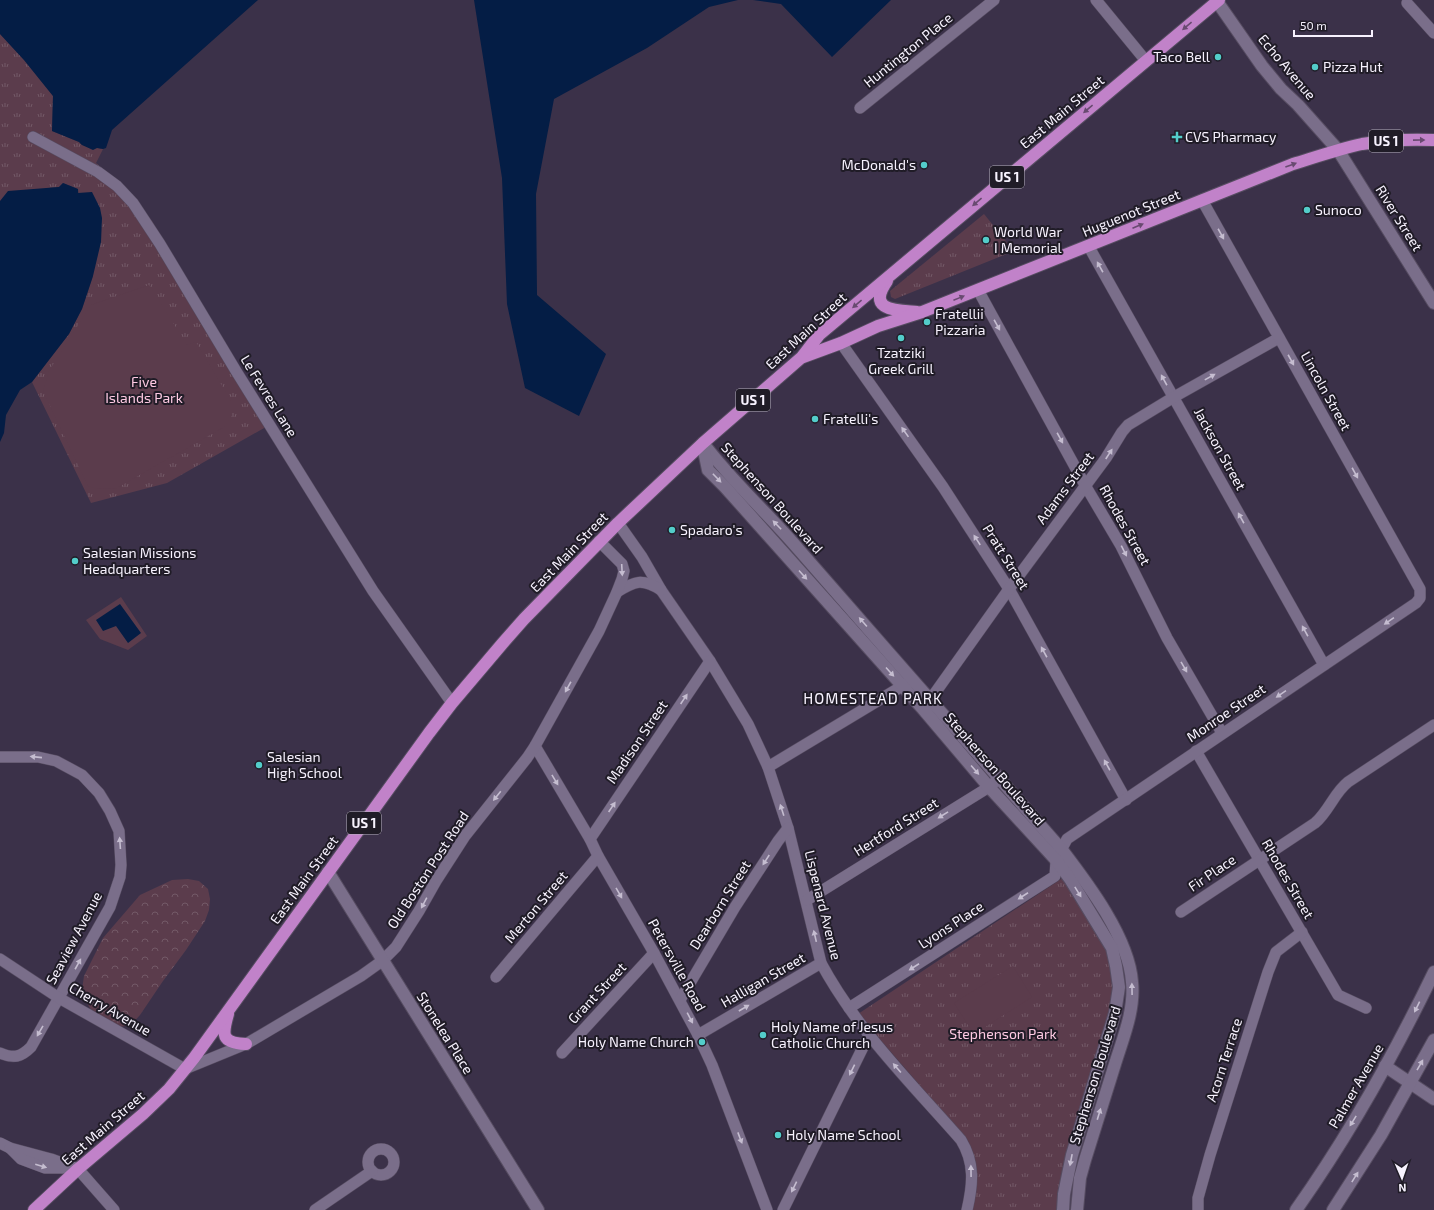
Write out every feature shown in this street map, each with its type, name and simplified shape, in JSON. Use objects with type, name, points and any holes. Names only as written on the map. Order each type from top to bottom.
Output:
[{"type":"main road","name":"East Main Street","points":[[34,1210],[78,1169],[170,1089],[230,1009],[452,703],[524,619],[599,541],[703,443],[802,357],[819,336],[1218,0]]},
{"type":"main road","name":"Huguenot Street","points":[[802,357],[841,343],[878,326],[922,312],[1089,247],[1293,164],[1362,144],[1385,141],[1434,140]]},
{"type":"main road","points":[[893,274],[881,290],[880,296],[884,306],[889,309],[922,312]]},
{"type":"main road","points":[[230,1009],[225,1025],[225,1035],[227,1041],[231,1043],[246,1044]]},
{"type":"street","name":"Huntington Place","points":[[860,108],[994,0]]},
{"type":"street","points":[[1096,0],[1146,61]]},
{"type":"street","name":"Echo Avenue","points":[[1218,0],[1262,66],[1281,89],[1298,105],[1338,150]]},
{"type":"street","points":[[1407,3],[1434,33]]},
{"type":"street","name":"Le Fevres Lane","points":[[33,137],[98,172],[117,186],[133,203],[160,244],[240,377],[374,591],[452,703]]},
{"type":"street","name":"River Street","points":[[1338,150],[1434,303]]},
{"type":"street","name":"Lincoln Street","points":[[1202,200],[1420,589],[1420,598]]},
{"type":"street","name":"Jackson Street","points":[[1089,247],[1324,666]]},
{"type":"street","name":"Rhodes Street","points":[[978,290],[1085,485],[1121,546],[1167,638],[1222,733]]},
{"type":"street","name":"Adams Street","points":[[927,705],[1009,589],[1106,458],[1128,425],[1174,397],[1279,338]]},
{"type":"street","name":"Pratt Street","points":[[841,343],[943,487],[1009,589],[1126,800]]},
{"type":"street","name":"Stephenson Boulevard","points":[[703,443],[718,462],[778,525],[913,680],[927,705],[990,787],[1059,855],[1078,870],[1119,936],[1128,960],[1132,981],[1133,999],[1127,1026],[1080,1178],[1077,1210]]},
{"type":"street","name":"Stephenson Boulevard","points":[[703,443],[708,470],[725,486],[902,686],[927,705],[999,778],[1059,855],[1070,879],[1112,948],[1119,987],[1115,1013],[1072,1155],[1064,1194],[1063,1210]]},
{"type":"street","name":"Lispenard Avenue","points":[[618,523],[642,557],[661,590],[710,661],[748,724],[768,767],[788,828],[807,900],[821,963],[830,980],[869,1035],[965,1146],[968,1152],[972,1172],[966,1208]]},
{"type":"street","name":"Old Boston Post Road","points":[[185,1069],[246,1044],[362,976],[382,961],[396,947],[420,911],[436,881],[465,836],[535,746],[598,631],[617,592],[624,571],[622,564],[599,541]]},
{"type":"street","points":[[617,592],[630,584],[638,582],[652,584],[661,590]]},
{"type":"street","name":"Monroe Street","points":[[1059,855],[1067,839],[1222,733],[1324,666],[1416,603],[1420,598]]},
{"type":"street","name":"Madison Street","points":[[590,839],[710,661]]},
{"type":"street","points":[[768,767],[913,680]]},
{"type":"street","name":"Fir Place","points":[[1181,912],[1322,817],[1339,789],[1434,725]]},
{"type":"street","name":"Petersville Road","points":[[535,746],[590,839],[698,1035],[712,1065],[767,1210]]},
{"type":"street","name":"Rhodes Street","points":[[1196,751],[1338,995],[1366,1008]]},
{"type":"street","name":"Seaview Avenue","points":[[0,756],[38,757],[56,761],[82,775],[99,793],[110,811],[119,831],[121,865],[120,877],[110,907],[31,1047],[24,1054],[19,1056],[12,1057],[0,1053]]},
{"type":"street","name":"Hertford Street","points":[[807,900],[990,787],[999,778]]},
{"type":"street","name":"Dearborn Street","points":[[680,1000],[735,907],[788,828]]},
{"type":"street","name":"Lyons Place","points":[[849,1008],[1055,876],[1059,855]]},
{"type":"street","name":"Merton Street","points":[[496,977],[598,856]]},
{"type":"street","name":"Stonelea Place","points":[[328,872],[538,1210]]},
{"type":"street","name":"Acorn Terrace","points":[[1198,1210],[1198,1198],[1210,1155],[1268,972],[1276,952],[1302,932]]},
{"type":"street","name":"Grant Street","points":[[562,1053],[654,953]]},
{"type":"street","name":"Cherry Avenue","points":[[0,959],[60,998],[185,1069]]},
{"type":"street","name":"Halligan Street","points":[[698,1035],[821,963]]},
{"type":"street","name":"Palmer Avenue","points":[[1296,1210],[1328,1162],[1385,1066],[1434,972]]},
{"type":"street","points":[[783,1210],[869,1035]]},
{"type":"street","points":[[1333,1210],[1381,1135],[1434,1040]]},
{"type":"street","points":[[1385,1066],[1434,1099]]},
{"type":"street","points":[[0,1143],[10,1148],[51,1159],[78,1169],[114,1210]]},
{"type":"street","points":[[315,1210],[372,1171]]},
{"type":"green space","name":"Five Islands Park","points":[[0,34],[24,60],[53,96],[52,131],[79,142],[82,145],[103,149],[96,163],[128,190],[152,221],[273,423],[167,483],[91,503],[32,382],[69,334],[82,309],[93,276],[78,189],[63,183],[59,187],[48,188],[0,201]]},
{"type":"green space","points":[[984,214],[1014,251],[895,299],[891,297],[890,291]]},
{"type":"green space","points":[[149,285],[187,345],[196,342],[231,401],[231,417],[224,427],[117,488],[97,489],[88,486],[43,391],[49,371],[91,305]]},
{"type":"green space","points":[[121,597],[147,636],[128,650],[100,639],[86,620]]},
{"type":"green space","name":"Stephenson Park","points":[[1064,877],[1104,942],[1111,964],[1113,988],[1108,1020],[1059,1210],[970,1210],[975,1179],[975,1160],[968,1141],[858,1014]]},
{"type":"green space","points":[[188,879],[199,881],[208,889],[210,899],[209,910],[205,921],[140,1015],[131,1025],[119,1027],[107,1021],[91,1010],[82,990],[84,976],[103,938],[140,895],[172,880]]},
{"type":"green space","points":[[1013,966],[1032,997],[974,1034],[954,1003]]},
{"type":"water","points":[[0,0],[258,0],[112,130],[106,148],[97,148],[93,150],[79,142],[52,131],[53,96],[24,60],[0,34]]},
{"type":"water","points":[[474,0],[738,0],[709,7],[647,48],[554,99],[536,194],[537,295],[606,354],[579,416],[525,388],[507,304],[502,178]]},
{"type":"water","points":[[753,0],[891,0],[832,57],[781,4]]},
{"type":"water","points":[[63,183],[78,189],[78,193],[92,192],[100,208],[102,218],[101,242],[93,276],[82,309],[69,334],[32,382],[20,390],[6,415],[4,433],[0,442],[0,201],[8,191],[59,187]]},
{"type":"water","points":[[120,604],[141,633],[128,643],[116,626],[103,631],[96,620]]},
{"type":"place","name":"Taco Bell","points":[[1218,57]]},
{"type":"place","name":"Pizza Hut","points":[[1315,67]]},
{"type":"place","name":"CVS Pharmacy","points":[[1177,137]]},
{"type":"place","name":"McDonald's","points":[[924,165]]},
{"type":"place","name":"Sunoco","points":[[1307,210]]},
{"type":"place","name":"World War I Memorial","points":[[986,240]]},
{"type":"place","name":"Fratellii Pizzaria","points":[[927,322]]},
{"type":"place","name":"Tzatziki Greek Grill","points":[[901,338]]},
{"type":"place","name":"Fratelli's","points":[[815,419]]},
{"type":"place","name":"Spadaro's","points":[[672,530]]},
{"type":"place","name":"Salesian Missions Headquarters","points":[[75,561]]},
{"type":"place","name":"Salesian High School","points":[[259,765]]},
{"type":"place","name":"Holy Name of Jesus Catholic Church","points":[[763,1035]]},
{"type":"place","name":"Holy Name Church","points":[[702,1042]]},
{"type":"place","name":"Holy Name School","points":[[778,1135]]},
{"type":"district","name":"HOMESTEAD PARK","points":[[873,699]]}]
